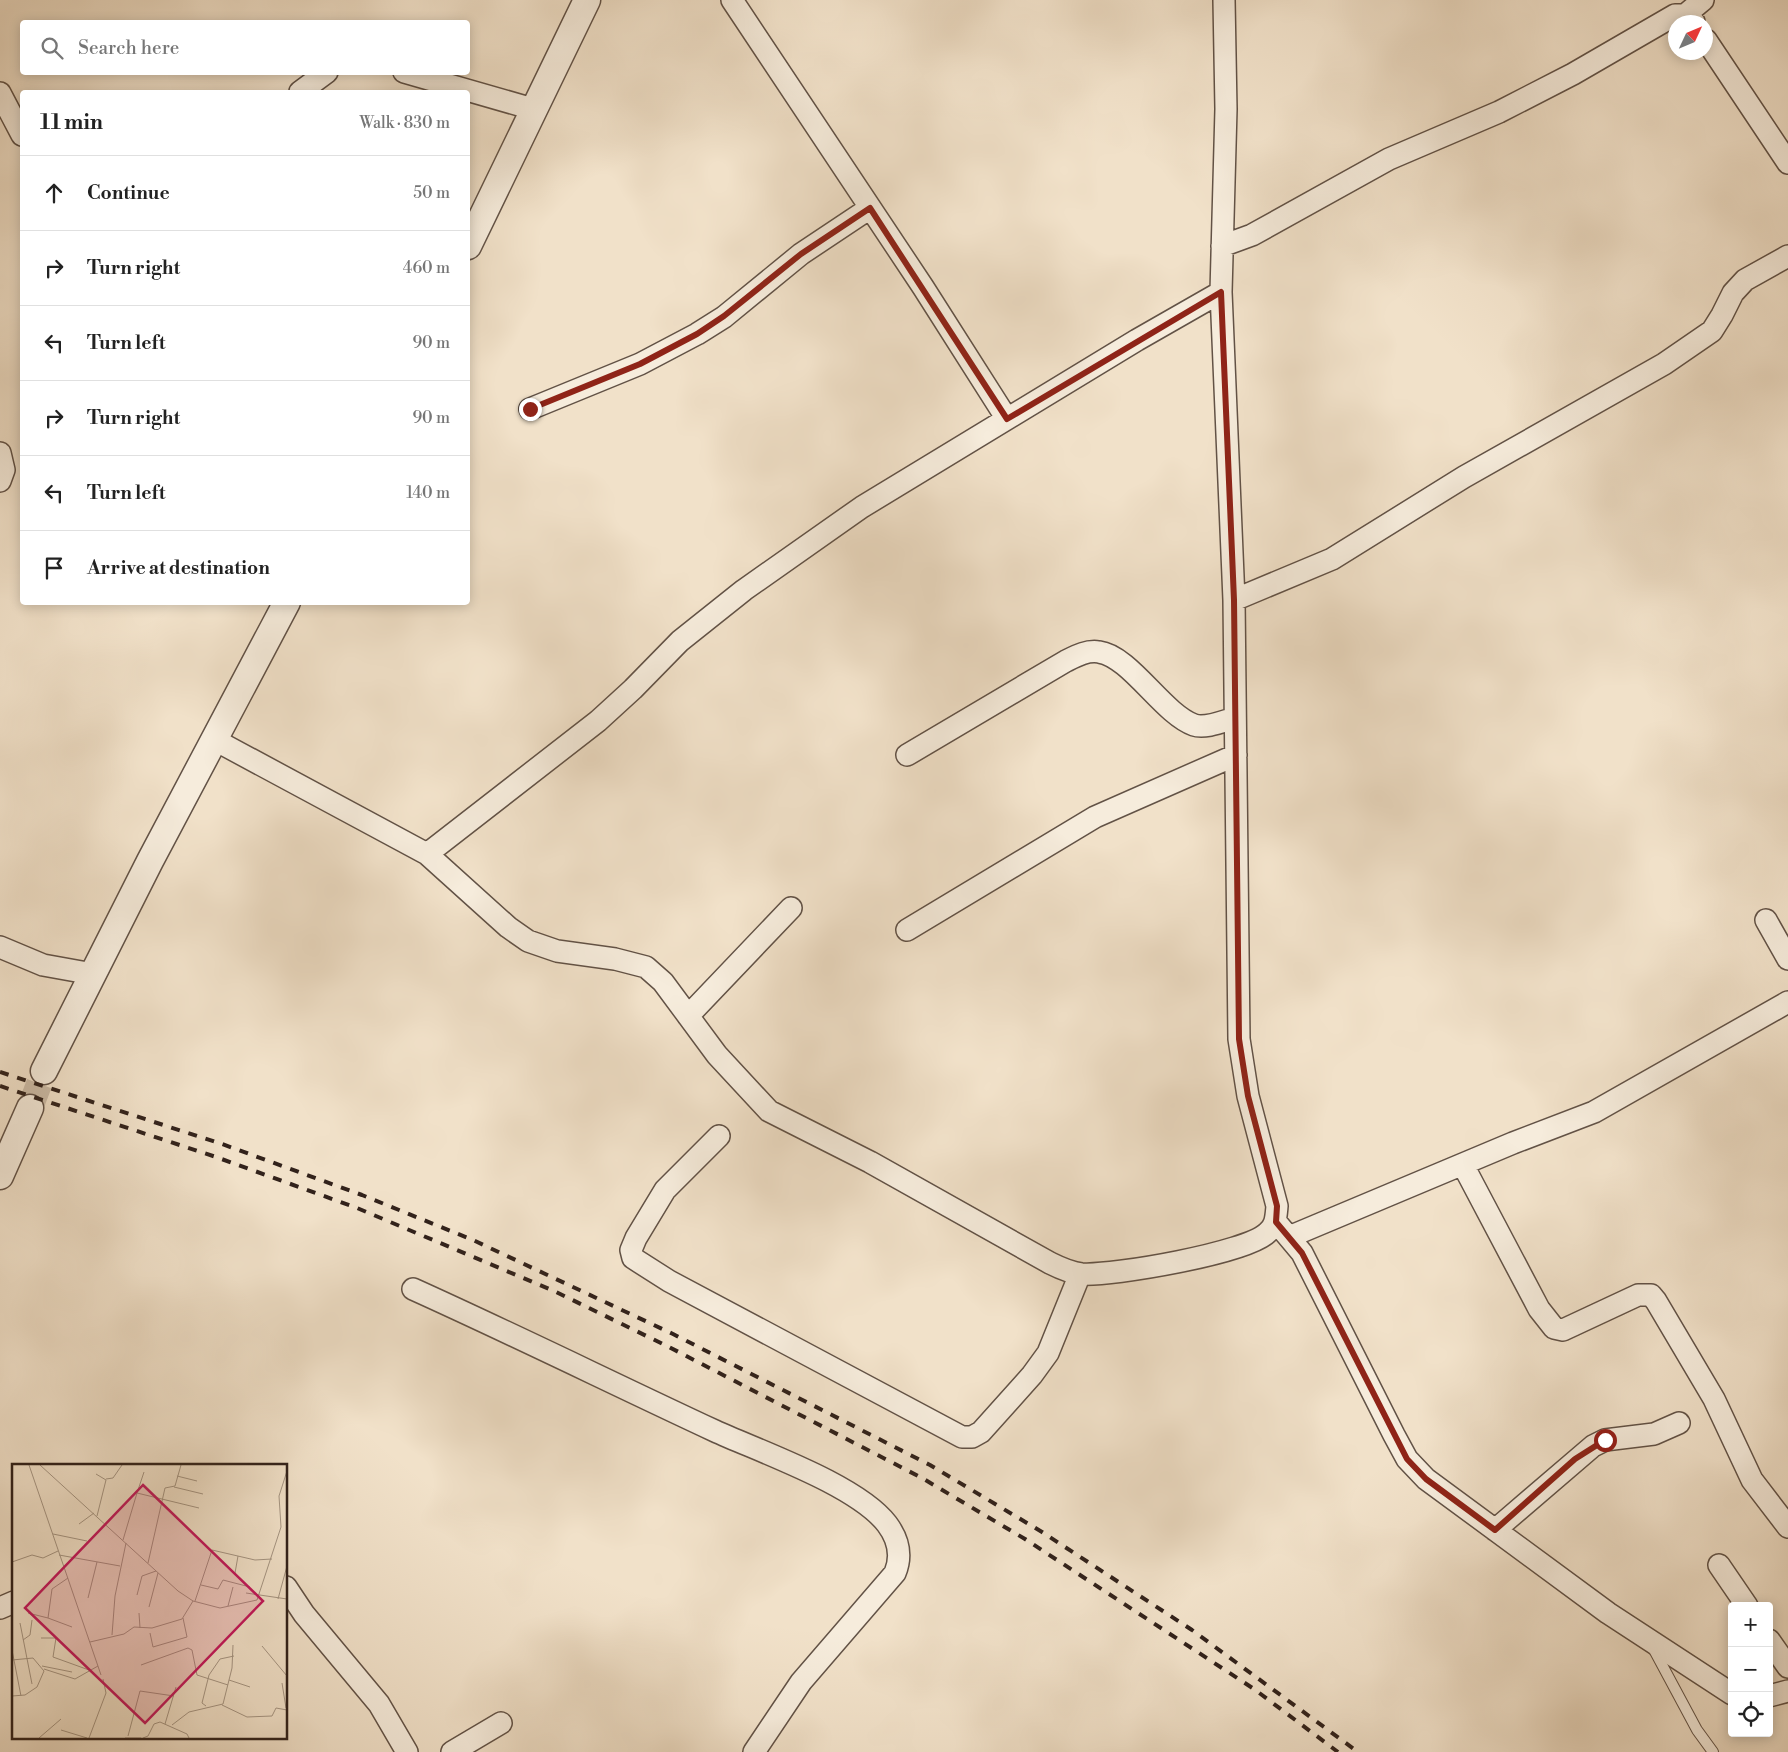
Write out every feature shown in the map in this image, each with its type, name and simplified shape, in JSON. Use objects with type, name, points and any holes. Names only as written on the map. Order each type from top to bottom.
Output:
[{"type":"street","points":[[470,242],[587,0]]},
{"type":"street","points":[[732,0],[1007,419]]},
{"type":"street","points":[[1224,0],[1226,109],[1221,292],[1234,600],[1239,1039],[1248,1096],[1282,1229],[1302,1253],[1407,1459],[1426,1479],[1647,1639],[1729,1692]]},
{"type":"street","points":[[1693,15],[1703,0]]},
{"type":"street","points":[[1222,246],[1252,235],[1389,159],[1499,112],[1572,74],[1668,19]]},
{"type":"street","points":[[1713,50],[1788,163]]},
{"type":"street","points":[[303,90],[323,75]]},
{"type":"street","points":[[414,75],[467,90]]},
{"type":"street","points":[[470,91],[533,109]]},
{"type":"street","points":[[0,93],[20,131]]},
{"type":"street","points":[[530,409],[640,364],[690,338],[724,316],[801,254],[870,208]]},
{"type":"street","points":[[1234,600],[1332,559],[1464,477],[1664,364],[1712,331],[1733,293],[1745,280],[1788,256]]},
{"type":"street","points":[[427,854],[598,721],[633,689],[680,641],[736,596],[862,507],[1221,292]]},
{"type":"street","points":[[0,454],[4,470],[0,481]]},
{"type":"street","points":[[44,1071],[285,605]]},
{"type":"street","points":[[907,755],[1066,661],[1088,652],[1101,652],[1119,662],[1180,716],[1195,726],[1206,726],[1236,718]]},
{"type":"street","points":[[215,740],[427,854],[508,927],[528,940],[556,951],[614,959],[646,967],[658,976],[716,1055],[770,1111],[870,1162],[1050,1263],[1080,1274],[1106,1273],[1217,1254],[1259,1240],[1269,1232],[1463,1165],[1513,1143],[1594,1112],[1788,1002]]},
{"type":"street","points":[[907,930],[1095,817],[1236,754]]},
{"type":"street","points":[[688,1016],[791,908]]},
{"type":"street","points":[[1766,920],[1788,960]]},
{"type":"street","points":[[0,947],[43,965],[93,974]]},
{"type":"street","points":[[0,1176],[30,1108]]},
{"type":"street","points":[[719,1136],[665,1190],[636,1238],[631,1250],[633,1258],[669,1281],[962,1437],[972,1437],[981,1432],[1032,1375],[1048,1352],[1080,1274]]},
{"type":"street","points":[[1463,1165],[1540,1309],[1554,1328],[1563,1330],[1638,1295],[1650,1295],[1656,1301],[1714,1399],[1752,1480],[1788,1527]]},
{"type":"street","points":[[413,1289],[531,1342],[714,1431],[832,1483],[871,1509],[888,1524],[899,1547],[900,1561],[895,1573],[801,1682],[754,1752]]},
{"type":"street","points":[[1495,1530],[1593,1446],[1605,1440],[1654,1434],[1679,1423]]},
{"type":"street","points":[[1719,1565],[1744,1602]]},
{"type":"street","points":[[288,1590],[304,1614],[379,1704],[407,1752]]},
{"type":"street","points":[[0,1608],[12,1603]]},
{"type":"street","points":[[1773,1646],[1788,1668]]},
{"type":"street","points":[[1773,1695],[1788,1692]]},
{"type":"street","points":[[452,1752],[501,1723]]},
{"type":"lane","points":[[1647,1639],[1697,1730],[1713,1752]]},
{"type":"tunnel","points":[[30,1108],[44,1071]]},
{"type":"railway","points":[[0,1072],[222,1144],[362,1195],[473,1240],[673,1334],[930,1465],[1042,1532],[1192,1630],[1358,1752]]},
{"type":"railway","points":[[0,1086],[216,1157],[357,1208],[554,1291],[667,1346],[922,1478],[1025,1539],[1254,1689],[1338,1752]]},
{"type":"route","points":[[530,409],[640,364],[697,334],[724,316],[801,254],[870,208],[1007,419],[1137,340],[1221,292],[1234,600],[1239,1039],[1248,1096],[1277,1206],[1276,1222],[1302,1253],[1407,1459],[1426,1479],[1495,1530],[1575,1459],[1605,1440]]}]
